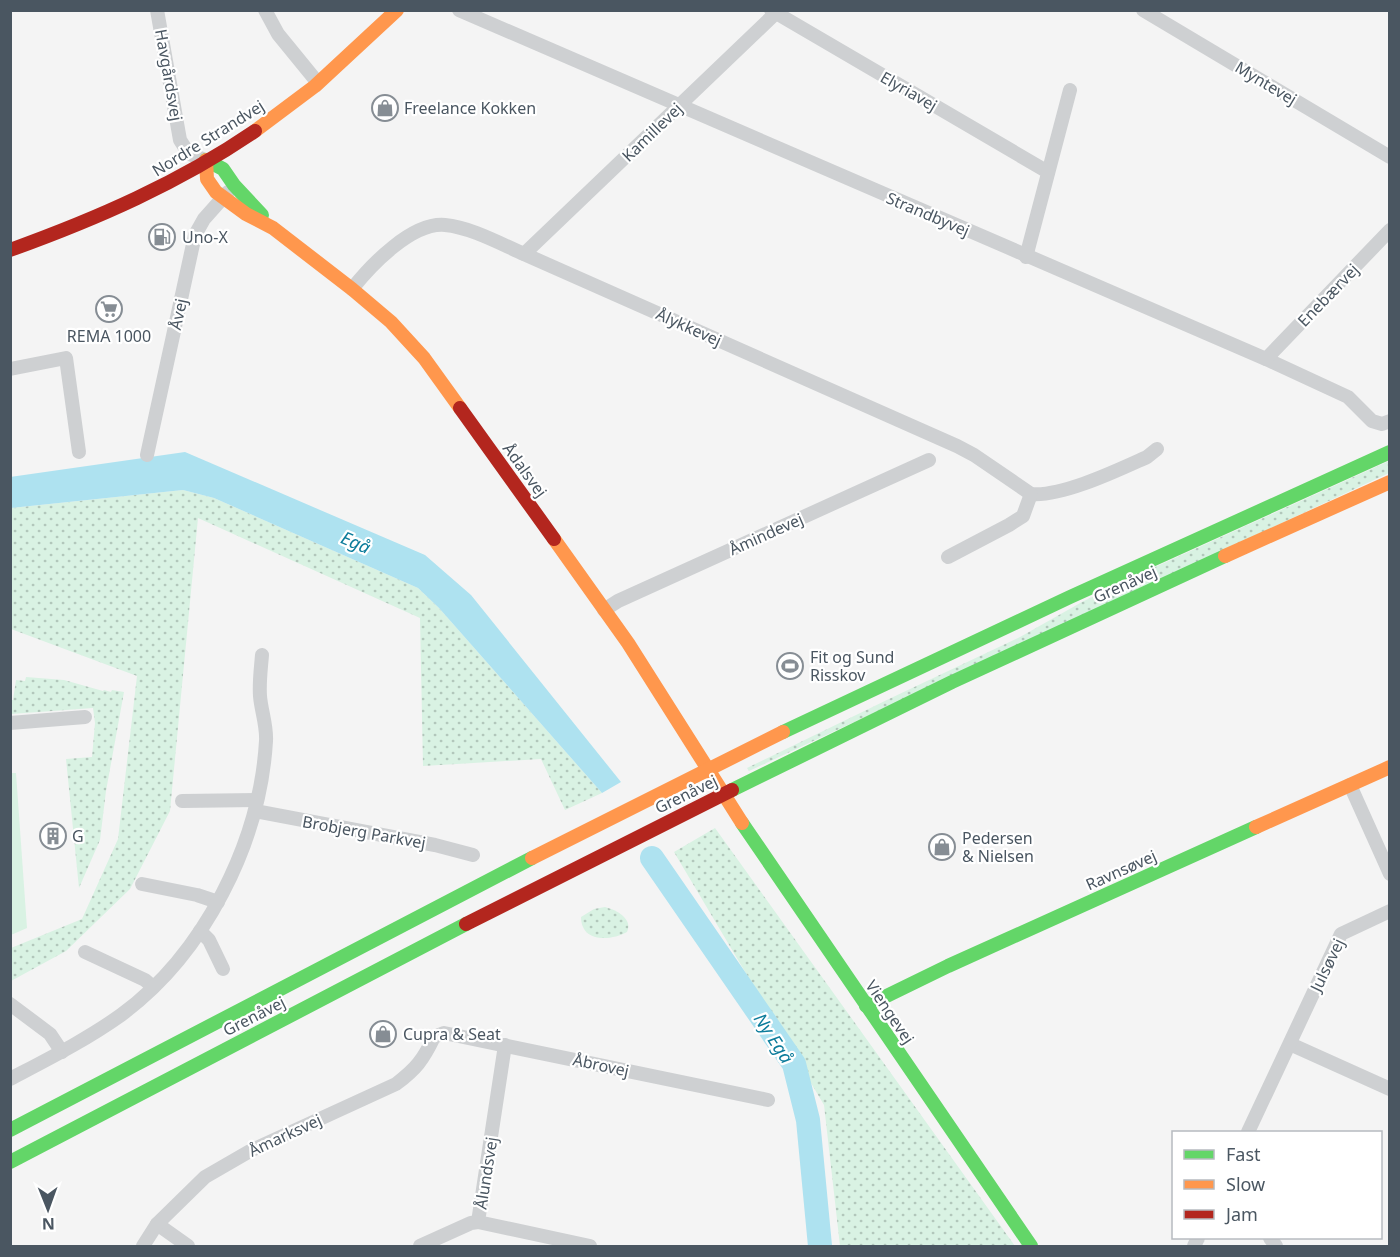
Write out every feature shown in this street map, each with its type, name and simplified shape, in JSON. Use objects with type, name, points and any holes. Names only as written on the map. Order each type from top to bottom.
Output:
[{"type":"main road","name":"Nordre Strandvej","points":[[10,250],[56,234],[146,195],[206,160],[272,118],[318,83],[397,10]]},
{"type":"main road","name":"Ådalsvej","points":[[206,160],[223,169],[234,185],[273,228],[391,322],[423,358],[604,610],[652,680],[708,770]]},
{"type":"main road","name":"Ådalsvej","points":[[206,160],[207,179],[211,186],[246,214],[273,228]]},
{"type":"main road","name":"Grenåvej","points":[[10,1130],[634,806],[947,654],[1389,452]]},
{"type":"main road","name":"Grenåvej","points":[[10,1162],[722,794],[1032,644],[1389,482]]},
{"type":"main road","name":"Ravnsøvej","points":[[866,1006],[1389,767]]},
{"type":"main road","name":"Viengevej","points":[[708,770],[722,794],[1031,1246]]},
{"type":"street","name":"Havgårdsvej","points":[[157,10],[180,141],[189,154],[206,160]]},
{"type":"street","points":[[265,10],[278,34],[318,83]]},
{"type":"street","name":"Strandbyvej","points":[[459,10],[1266,359],[1348,397],[1372,421],[1382,424],[1389,421]]},
{"type":"street","name":"Myntevej","points":[[1143,10],[1389,157]]},
{"type":"street","name":"Kamillevej","points":[[524,254],[775,12]]},
{"type":"street","name":"Elyriavej","points":[[775,12],[1048,172]]},
{"type":"street","points":[[1026,257],[1070,90]]},
{"type":"street","name":"Åvej","points":[[147,454],[195,235],[204,219],[234,185]]},
{"type":"street","name":"Ålykkevej","points":[[352,289],[362,277],[410,235],[428,226],[458,227],[524,254],[957,446],[1032,494]]},
{"type":"street","name":"Enebærvej","points":[[1266,359],[1389,230]]},
{"type":"street","points":[[10,369],[66,358],[79,452]]},
{"type":"street","points":[[948,557],[1023,516],[1032,494],[1042,495],[1061,491],[1147,457],[1157,449]]},
{"type":"street","name":"Åmindevej","points":[[604,610],[929,460]]},
{"type":"street","points":[[10,1079],[62,1052],[122,1015],[176,963],[218,902],[236,867],[256,805],[266,738],[260,696],[262,654]]},
{"type":"street","points":[[10,723],[85,717]]},
{"type":"street","points":[[1350,785],[1389,874]]},
{"type":"street","name":"Brobjerg Parkvej","points":[[182,801],[256,805],[473,855]]},
{"type":"street","points":[[142,884],[197,895],[218,902]]},
{"type":"street","name":"Julsøvej","points":[[1248,1131],[1341,934],[1389,911]]},
{"type":"street","points":[[200,931],[209,940],[224,969]]},
{"type":"street","points":[[85,952],[145,980],[153,987]]},
{"type":"street","points":[[10,1004],[50,1034],[62,1052]]},
{"type":"street","name":"Åbrovej","points":[[434,1037],[444,1033],[768,1100]]},
{"type":"street","name":"Åmarksvej","points":[[143,1246],[157,1224],[205,1177],[250,1151],[396,1084],[413,1072],[424,1059],[434,1037]]},
{"type":"street","points":[[1290,1044],[1389,1089]]},
{"type":"street","name":"Ålundsvej","points":[[505,1045],[478,1222],[590,1246]]},
{"type":"street","points":[[420,1246],[478,1222]]},
{"type":"street","points":[[157,1224],[188,1246]]},
{"type":"green space","points":[[1389,461],[1389,473],[749,771],[747,768],[1020,637],[1122,582]]},
{"type":"green space","points":[[183,490],[214,498],[418,588],[439,608],[602,793],[565,810],[541,759],[423,766],[420,618],[198,518],[170,811],[130,889],[66,951],[11,981],[11,948],[82,919],[118,839],[137,676],[11,629],[11,508]]},
{"type":"green space","points":[[26,677],[64,680],[103,691],[124,692],[106,791],[100,840],[79,888],[66,759],[92,757],[95,723],[93,708],[11,714],[11,700],[13,700],[16,680],[25,681]]},
{"type":"green space","points":[[10,773],[16,773],[27,928],[11,935]]},
{"type":"green space","points":[[715,828],[1015,1246],[840,1246],[824,1105],[674,852]]},
{"type":"green space","points":[[605,907],[614,910],[626,919],[627,932],[613,937],[598,938],[586,932],[581,917],[594,909]]},
{"type":"water","name":"Egå","points":[[185,452],[425,555],[471,595],[621,782],[602,793],[439,608],[418,588],[214,498],[183,490],[11,508],[10,477]]},
{"type":"waterway","name":"Ny Egå","points":[[652,858],[794,1064],[808,1120],[820,1246]]},
{"type":"traffic: fast","points":[[206,160],[223,169],[234,185],[262,215]]},
{"type":"traffic: fast","points":[[783,732],[1070,597],[1390,452]]},
{"type":"traffic: fast","points":[[732,790],[952,682],[1225,556]]},
{"type":"traffic: fast","points":[[742,823],[1031,1246]]},
{"type":"traffic: fast","points":[[866,1006],[948,966],[1256,827]]},
{"type":"traffic: fast","points":[[10,1130],[532,858]]},
{"type":"traffic: fast","points":[[10,1162],[466,924]]},
{"type":"traffic: slow","points":[[255,131],[315,86],[397,10]]},
{"type":"traffic: slow","points":[[206,160],[207,179],[216,192],[246,214],[273,228],[391,322],[424,358],[460,408]]},
{"type":"traffic: slow","points":[[1225,556],[1390,482]]},
{"type":"traffic: slow","points":[[554,539],[628,643],[742,823]]},
{"type":"traffic: slow","points":[[532,858],[783,732]]},
{"type":"traffic: slow","points":[[1256,827],[1390,767]]},
{"type":"traffic: jam","points":[[10,250],[74,226],[167,183],[255,131]]},
{"type":"traffic: jam","points":[[460,408],[554,539]]},
{"type":"traffic: jam","points":[[466,924],[732,790]]},
{"type":"place","name":"Freelance Kokken","points":[[385,108]]},
{"type":"place","name":"Uno-X","points":[[162,237]]},
{"type":"place","name":"REMA 1000","points":[[109,309]]},
{"type":"place","name":"Fit og Sund Risskov","points":[[790,666]]},
{"type":"place","name":"G","points":[[53,836]]},
{"type":"place","name":"Pedersen & Nielsen","points":[[942,847]]},
{"type":"place","name":"Cupra & Seat","points":[[383,1034]]}]
